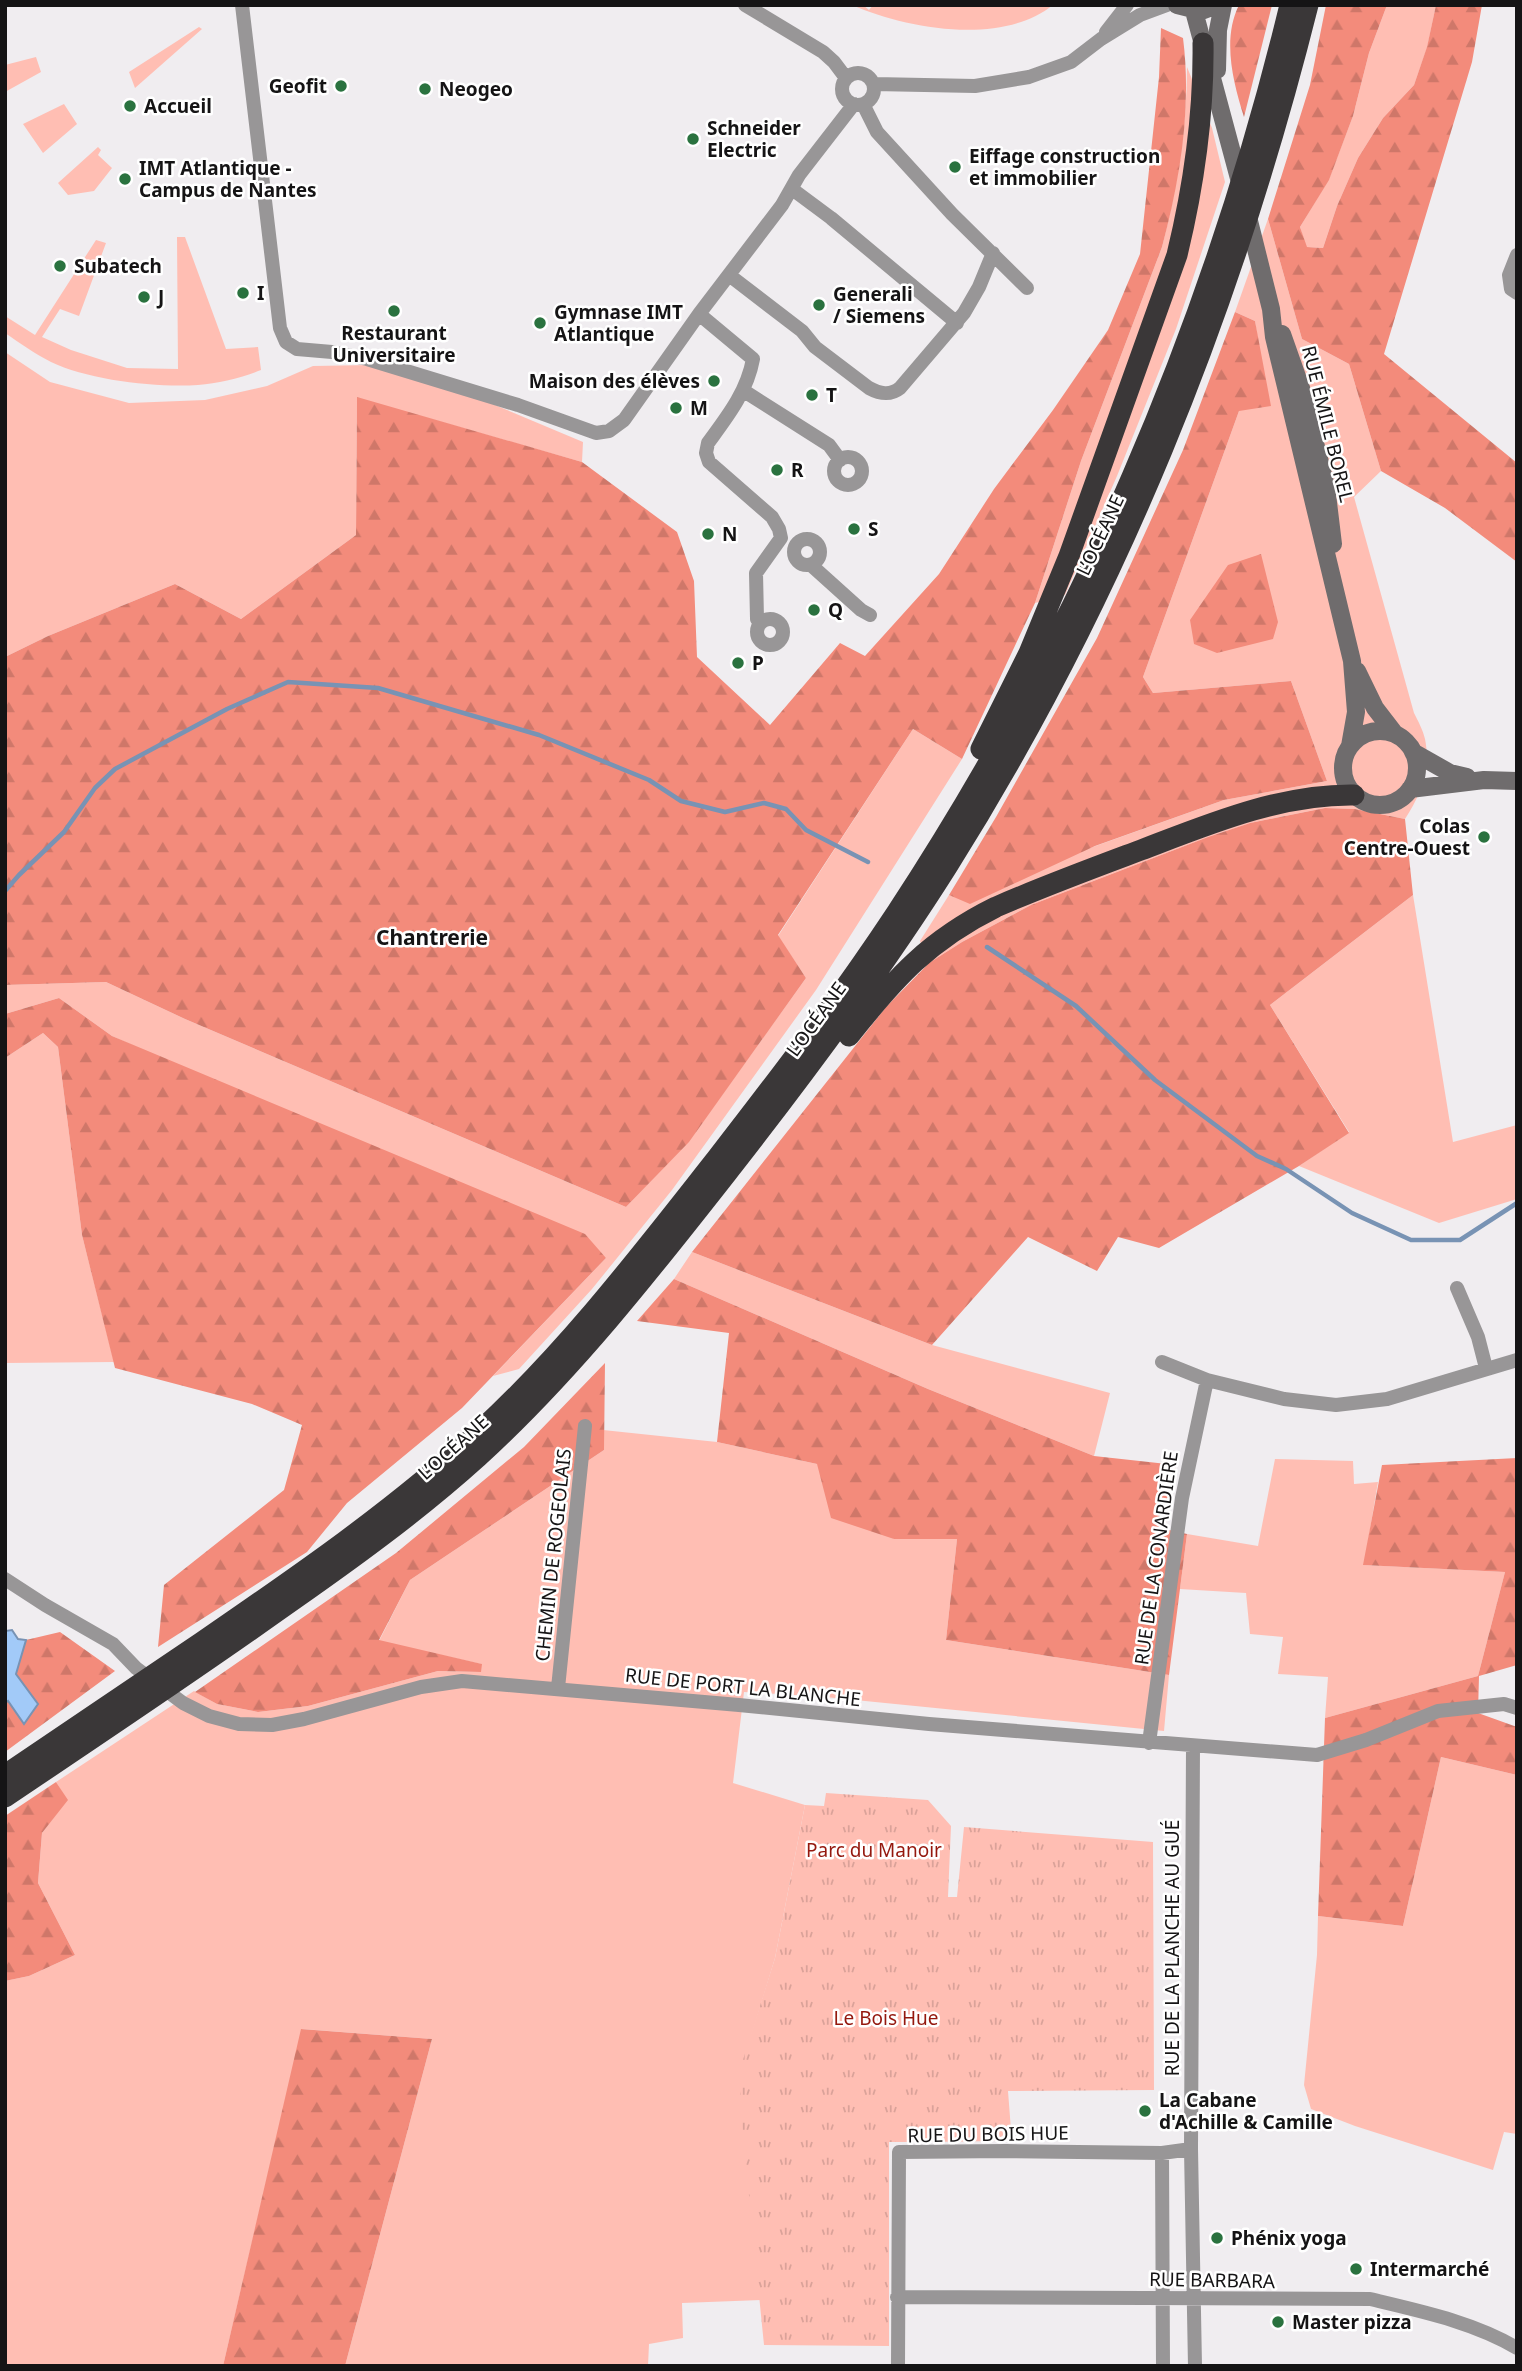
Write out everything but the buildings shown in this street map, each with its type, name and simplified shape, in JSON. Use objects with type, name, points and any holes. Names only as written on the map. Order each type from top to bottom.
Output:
[{"type":"highway","name":"L’OCÉANE","points":[[5,1797],[235,1630],[415,1488],[484,1427],[556,1354],[638,1258],[798,1052],[895,915],[961,809],[1019,709],[1116,515],[1158,416],[1223,239],[1262,115],[1290,5]]},
{"type":"highway","name":"L’OCÉANE","points":[[5,1775],[346,1563],[481,1454],[537,1399],[625,1302],[803,1076],[874,976],[961,843],[1052,685],[1110,570],[1174,423],[1229,279],[1269,153],[1308,5]]},
{"type":"highway","points":[[961,809],[964,780],[1029,653],[1069,556],[1177,256],[1189,208],[1195,168],[1202,104],[1203,43]]},
{"type":"highway","points":[[803,1076],[829,1060],[873,1004],[917,958],[968,921],[1022,895],[1232,816],[1288,802],[1354,795]]},
{"type":"street","points":[[242,5],[281,333],[290,346],[297,349],[332,352],[379,363],[505,401],[596,433],[605,432],[617,426],[630,411],[792,189],[799,175],[859,104],[872,97],[874,84],[870,78],[860,73],[846,78],[843,92],[847,101],[859,104],[877,132],[952,214],[1027,288]]},
{"type":"street","points":[[745,5],[823,52],[846,78]]},
{"type":"street","points":[[1101,39],[1127,5]]},
{"type":"street","points":[[874,84],[956,87],[1012,81],[1071,62],[1101,39],[1140,15],[1167,5]]},
{"type":"street","points":[[1177,5],[1195,11],[1208,10],[1217,5]]},
{"type":"street","name":"RUE ÉMILE BOREL","points":[[1223,5],[1216,51],[1227,128]]},
{"type":"street","name":"RUE ÉMILE BOREL","points":[[1195,11],[1271,309],[1274,337],[1352,661],[1356,712],[1350,746]]},
{"type":"street","points":[[792,189],[957,323]]},
{"type":"street","points":[[729,275],[877,393],[889,394],[900,388],[957,323],[979,287],[993,253]]},
{"type":"street","points":[[1517,255],[1509,275],[1511,289],[1517,293]]},
{"type":"street","points":[[699,314],[753,359],[750,378],[744,391],[708,443],[706,453],[709,462],[772,517],[779,529],[781,538],[756,573],[757,619],[760,624]]},
{"type":"street","points":[[744,391],[830,445],[840,460]]},
{"type":"street","points":[[781,538],[796,544]]},
{"type":"street","points":[[811,565],[820,556],[818,544],[807,538],[796,544],[796,560],[803,565],[811,565],[860,610],[870,615]]},
{"type":"street","name":"RUE ÉMILE BOREL","points":[[1352,661],[1375,708],[1395,734]]},
{"type":"street","points":[[1371,733],[1395,734],[1406,742],[1413,752],[1417,770],[1410,789],[1398,800],[1385,805],[1368,803],[1354,795],[1346,782],[1344,758],[1350,746],[1360,737],[1371,733]]},
{"type":"street","points":[[1413,752],[1450,773],[1484,780]]},
{"type":"street","points":[[1410,789],[1484,780],[1517,781]]},
{"type":"street","points":[[1457,1288],[1478,1337],[1486,1368]]},
{"type":"street","points":[[1162,1362],[1207,1380],[1284,1399],[1336,1405],[1387,1399],[1517,1360]]},
{"type":"street","name":"RUE DE LA CONARDIÈRE","points":[[1149,1743],[1182,1498],[1207,1380]]},
{"type":"street","name":"CHEMIN DE ROGEOLAIS","points":[[558,1688],[585,1426]]},
{"type":"street","name":"RUE DE PORT LA BLANCHE","points":[[5,1579],[113,1644],[136,1668],[183,1703],[209,1716],[239,1724],[272,1725],[304,1719],[421,1687],[462,1681],[1193,1747],[1317,1755],[1366,1740],[1437,1711],[1504,1704],[1517,1708]]},
{"type":"street","name":"RUE DE LA PLANCHE AU GUÉ","points":[[1193,1747],[1191,2150],[1195,2366]]},
{"type":"street","points":[[1164,2366],[1162,2153],[1191,2150]]},
{"type":"street","name":"RUE DU BOIS HUE","points":[[898,2366],[899,2152],[1162,2153]]},
{"type":"street","name":"RUE BARBARA","points":[[897,2297],[1370,2299],[1416,2310],[1495,2335],[1517,2348]]},
{"type":"green space","points":[[852,5],[863,5],[869,10],[873,5],[1053,5],[1032,18],[1008,26],[954,29],[899,21]]},
{"type":"green space","points":[[1239,5],[1272,5],[1244,117],[1233,75],[1230,46]]},
{"type":"green space","points":[[1326,5],[1387,5],[1369,53],[1353,116],[1329,180],[1300,227],[1307,247],[1323,248],[1337,206],[1358,158],[1383,118],[1414,85],[1427,47],[1436,5],[1482,5],[1472,62],[1384,354],[1517,463],[1517,562],[1445,508],[1381,471],[1349,364],[1302,339],[1268,219],[1310,85]]},
{"type":"green space","points":[[1387,5],[1436,5],[1427,48],[1414,85],[1383,118],[1358,158],[1337,206],[1323,248],[1306,247],[1300,227],[1329,179],[1353,116],[1369,53]]},
{"type":"green space","points":[[199,27],[202,29],[135,88],[129,72]]},
{"type":"green space","points":[[1161,28],[1183,38],[1185,117],[1174,196],[1162,247],[1081,461],[1035,603],[962,759],[913,729],[778,935],[806,978],[689,1142],[626,1207],[185,1019],[106,982],[5,985],[5,657],[48,636],[175,584],[241,619],[356,535],[357,397],[582,462],[677,532],[694,581],[697,657],[770,725],[840,643],[865,656],[939,574],[994,489],[1108,330],[1140,254],[1159,77]]},
{"type":"green space","points":[[36,57],[41,72],[5,92],[5,65]]},
{"type":"green space","points":[[1187,67],[1212,128],[1225,182],[1176,329],[1117,476],[1065,595],[1035,603],[1081,461],[1162,247],[1180,158]]},
{"type":"green space","points":[[64,104],[77,124],[43,153],[23,124]]},
{"type":"green space","points":[[98,147],[101,150],[98,155],[112,168],[94,191],[68,195],[58,183]]},
{"type":"green space","points":[[1268,219],[1302,339],[1349,364],[1381,471],[1354,497],[1414,713],[1425,739],[1426,771],[1416,800],[1405,819],[1355,809],[1325,808],[1250,823],[1208,837],[1031,905],[929,963],[920,941],[949,895],[956,896],[1224,800],[1327,781],[1291,681],[1153,693],[1143,677],[1259,348],[1255,321],[1235,312]]},
{"type":"green space","points":[[177,237],[185,237],[226,349],[258,347],[261,370],[230,380],[198,385],[123,381],[84,374],[51,362],[5,333],[5,316],[35,335],[96,240],[106,243],[79,316],[60,309],[42,337],[71,350],[127,368],[178,369]]},
{"type":"green space","points":[[1235,312],[1255,321],[1271,406],[1239,411],[1143,677],[1153,693],[1291,681],[1327,781],[1224,800],[1095,846],[970,904],[949,895],[1097,638],[1183,450]]},
{"type":"green space","points":[[5,352],[50,382],[129,403],[205,400],[267,386],[313,366],[372,365],[483,400],[583,442],[582,462],[357,398],[356,535],[241,619],[175,584],[48,636],[5,657]]},
{"type":"green space","points":[[1261,554],[1278,622],[1273,639],[1217,653],[1194,644],[1190,620],[1228,565]]},
{"type":"green space","points":[[913,729],[962,759],[816,990],[672,1190],[592,1289],[519,1369],[493,1376],[606,1258],[112,1036],[59,998],[5,1014],[5,985],[106,982],[185,1019],[626,1207],[689,1141],[806,978],[778,936]]},
{"type":"green space","points":[[1325,808],[1355,809],[1405,819],[1413,895],[1270,1005],[1349,1133],[1299,1166],[1159,1248],[1118,1237],[1097,1271],[1028,1237],[932,1345],[692,1252],[886,1007],[929,963],[1031,905],[1250,823]]},
{"type":"green space","points":[[1413,895],[1453,1142],[1517,1125],[1517,1199],[1439,1223],[1299,1166],[1349,1132],[1270,1005]]},
{"type":"green space","points":[[59,998],[112,1036],[585,1234],[606,1258],[462,1408],[347,1503],[307,1552],[158,1647],[164,1585],[284,1490],[302,1425],[252,1404],[115,1368],[82,1235],[58,1047],[43,1033],[5,1058],[5,1014]]},
{"type":"green space","points":[[43,1033],[58,1047],[82,1235],[114,1362],[5,1363],[5,1058]]},
{"type":"green space","points":[[692,1252],[932,1345],[1110,1393],[1094,1456],[928,1389],[674,1279]]},
{"type":"green space","points":[[674,1279],[928,1389],[1094,1456],[1176,1465],[1165,1529],[1187,1534],[1169,1675],[946,1640],[957,1539],[894,1539],[831,1518],[817,1464],[717,1442],[729,1333],[637,1321]]},
{"type":"green space","points":[[605,1363],[604,1450],[410,1580],[379,1640],[482,1664],[481,1672],[438,1671],[308,1706],[258,1712],[217,1704],[195,1692],[396,1553],[524,1447]]},
{"type":"green space","points":[[603,1430],[717,1442],[817,1464],[894,1539],[957,1539],[946,1640],[1169,1675],[1164,1731],[825,1697],[744,1692],[733,1783],[805,1805],[775,1958],[743,2063],[1011,2130],[994,2141],[889,2142],[761,2300],[682,2303],[683,2338],[649,2344],[648,2366],[345,2366],[432,2039],[302,2029],[223,2366],[5,2366],[5,1981],[29,1976],[75,1955],[38,1883],[42,1833],[67,1800],[56,1782],[194,1691],[217,1704],[258,1712],[308,1706],[438,1671],[481,1672],[481,1664],[379,1641],[410,1580],[604,1450]]},
{"type":"green space","points":[[1517,1458],[1517,1665],[1479,1676],[1478,1713],[1517,1727],[1517,1775],[1441,1757],[1403,1926],[1318,1916],[1325,1718],[1478,1676],[1505,1572],[1363,1565],[1382,1465]]},
{"type":"green space","points":[[1275,1459],[1353,1461],[1354,1484],[1378,1482],[1364,1565],[1505,1572],[1478,1676],[1325,1718],[1328,1677],[1278,1674],[1283,1637],[1250,1634],[1246,1593],[1180,1589],[1187,1534],[1258,1546]]},
{"type":"green space","points":[[60,1632],[115,1671],[5,1752],[5,1703],[26,1640]]},
{"type":"green space","points":[[1441,1757],[1517,1775],[1517,2134],[1504,2132],[1493,2170],[1355,2126],[1311,2109],[1304,2085],[1317,1955],[1318,1916],[1403,1926]]},
{"type":"green space","points":[[56,1782],[68,1800],[42,1833],[38,1883],[75,1955],[29,1976],[5,1981],[5,1816]]},
{"type":"green space","name":"Le Bois Hue","points":[[826,1793],[928,1800],[951,1826],[948,1897],[957,1897],[964,1827],[1153,1842],[1154,2090],[1008,2091],[1011,2130],[994,2141],[889,2142],[889,2346],[764,2345],[740,2106],[742,2063],[775,1958],[805,1805],[824,1806]]},
{"type":"green space","points":[[301,2029],[432,2039],[345,2366],[223,2366]]},
{"type":"water","points":[[12,1630],[18,1639],[26,1640],[16,1674],[38,1704],[24,1724],[8,1701],[5,1703],[5,1631]]},
{"type":"waterway","points":[[5,891],[64,832],[95,788],[115,769],[227,709],[288,682],[378,688],[539,735],[649,780],[681,801],[725,812],[764,803],[786,809],[806,830],[868,862]]},
{"type":"waterway","points":[[987,947],[1076,1006],[1155,1080],[1257,1156],[1286,1169],[1352,1213],[1411,1240],[1460,1240],[1517,1203]]},
{"type":"place","name":"Geofit","points":[[341,86]]},
{"type":"place","name":"Neogeo","points":[[425,89]]},
{"type":"place","name":"Accueil","points":[[130,106]]},
{"type":"place","name":"Schneider Electric","points":[[693,139]]},
{"type":"place","name":"Eiffage construction et immobilier","points":[[955,167]]},
{"type":"place","name":"IMT Atlantique - Campus de Nantes","points":[[125,179]]},
{"type":"place","name":"Subatech","points":[[60,266]]},
{"type":"place","name":"I","points":[[243,293]]},
{"type":"place","name":"J","points":[[144,297]]},
{"type":"place","name":"Generali / Siemens","points":[[819,305]]},
{"type":"place","name":"Restaurant Universitaire","points":[[394,311]]},
{"type":"place","name":"Gymnase IMT Atlantique","points":[[540,323]]},
{"type":"place","name":"Maison des élèves","points":[[714,381]]},
{"type":"place","name":"T","points":[[812,395]]},
{"type":"place","name":"M","points":[[676,408]]},
{"type":"place","name":"R","points":[[777,470]]},
{"type":"place","name":"S","points":[[854,529]]},
{"type":"place","name":"N","points":[[708,534]]},
{"type":"place","name":"Q","points":[[814,610]]},
{"type":"place","name":"P","points":[[738,663]]},
{"type":"place","name":"Colas Centre-Ouest","points":[[1484,837]]},
{"type":"place","name":"La Cabane d'Achille & Camille","points":[[1145,2111]]},
{"type":"place","name":"Phénix yoga","points":[[1217,2238]]},
{"type":"place","name":"Intermarché","points":[[1356,2269]]},
{"type":"place","name":"Master pizza","points":[[1278,2322]]},
{"type":"district","name":"Chantrerie","points":[[432,937]]},
{"type":"park label","name":"Parc du Manoir","points":[[874,1850]]}]
